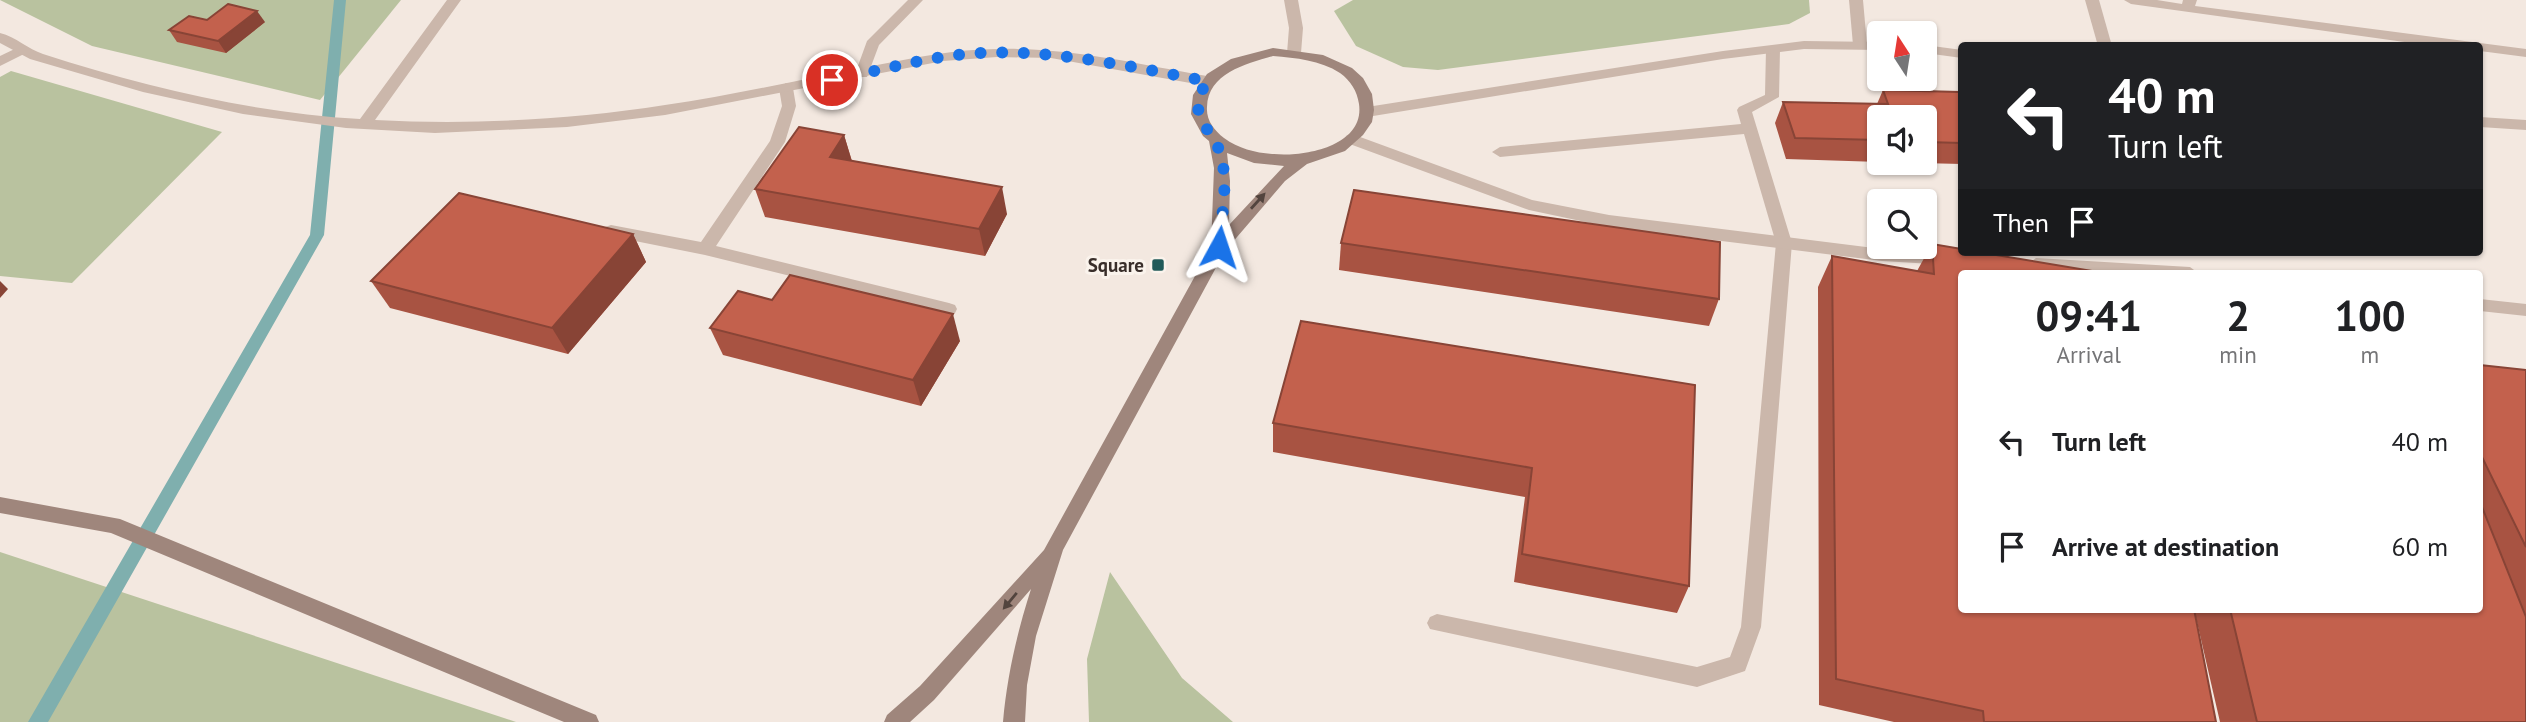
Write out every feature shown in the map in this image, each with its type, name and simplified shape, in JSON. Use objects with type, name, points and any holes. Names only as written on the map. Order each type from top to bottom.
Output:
[{"type":"street","points":[[364,124],[454,0]]},
{"type":"street","points":[[862,74],[872,44],[916,0]]},
{"type":"street","points":[[1291,0],[1296,28],[1294,53]]},
{"type":"street","points":[[1856,0],[1860,45]]},
{"type":"street","points":[[2092,0],[2104,42]]},
{"type":"street","points":[[2131,0],[2189,4],[2443,42]]},
{"type":"street","points":[[0,37],[36,56],[143,88],[243,108],[364,124],[435,128],[567,122],[664,110],[943,57],[997,53],[1051,54],[1207,81]]},
{"type":"street","points":[[1367,112],[1773,49],[1804,45],[1867,45]]},
{"type":"street","points":[[2483,47],[2526,53]]},
{"type":"street","points":[[0,62],[23,49]]},
{"type":"street","points":[[1437,623],[1697,677],[1738,664],[1751,626],[1784,243],[1744,110],[1772,97],[1773,49]]},
{"type":"street","points":[[1937,51],[1958,53]]},
{"type":"street","points":[[1273,52],[1294,53],[1329,62],[1356,80],[1366,95],[1367,112],[1362,126],[1352,139],[1330,153],[1302,160],[1271,161],[1247,157],[1216,141],[1200,121],[1197,108],[1199,94],[1207,81],[1234,61],[1273,52]]},
{"type":"street","points":[[705,249],[777,142],[789,106],[786,88]]},
{"type":"street","points":[[2483,122],[2526,125]]},
{"type":"street","points":[[1500,152],[1750,128]]},
{"type":"street","points":[[1352,139],[1529,205],[1609,221],[1882,255],[1963,260]]},
{"type":"street","points":[[1216,141],[1222,161],[1224,186],[1219,247]]},
{"type":"street","points":[[1014,722],[1017,685],[1026,636],[1054,549],[1219,247],[1280,177],[1302,160]]},
{"type":"street","points":[[600,229],[705,249],[949,309]]},
{"type":"street","points":[[2016,263],[2138,270]]},
{"type":"street","points":[[2483,305],[2526,310]]},
{"type":"street","points":[[0,505],[113,525],[588,722]]},
{"type":"street","points":[[895,722],[927,693],[1054,549]]},
{"type":"green space","points":[[0,0],[401,0],[320,100],[92,46]]},
{"type":"green space","points":[[1353,0],[1809,0],[1810,13],[1789,24],[1438,70],[1403,67],[1356,46],[1334,11]]},
{"type":"green space","points":[[11,71],[222,132],[72,283],[0,276],[0,77]]},
{"type":"green space","points":[[0,552],[516,722],[0,722]]},
{"type":"green space","points":[[1110,572],[1182,678],[1233,722],[1089,722],[1087,659]]},
{"type":"building","points":[[228,4],[257,11],[218,41],[169,30],[189,16],[207,20]]},
{"type":"building","points":[[1883,91],[1958,92],[1958,143],[1937,142],[1937,105],[1867,105],[1867,140],[1795,138],[1783,102],[1888,104]]},
{"type":"building","points":[[799,127],[844,135],[830,157],[1002,187],[979,229],[755,189]]},
{"type":"building","points":[[1354,190],[1720,242],[1719,299],[1341,243]]},
{"type":"building","points":[[459,193],[633,234],[552,328],[371,281]]},
{"type":"building","points":[[1937,245],[1958,248],[1958,256],[2002,256],[2086,270],[1958,270],[1958,613],[2195,613],[2216,722],[1984,722],[1983,711],[1836,679],[1832,256],[1934,274],[1933,259],[1937,259]]},
{"type":"building","points":[[790,275],[953,314],[913,380],[710,328],[738,291],[772,300]]},
{"type":"building","points":[[1301,321],[1695,385],[1689,586],[1522,554],[1532,468],[1273,423]]},
{"type":"building","points":[[2483,365],[2526,370],[2526,547],[2483,459]]},
{"type":"building","points":[[2483,510],[2526,617],[2526,722],[2257,722],[2231,613],[2483,613]]},
{"type":"waterway","points":[[38,722],[317,235],[340,0]]},
{"type":"place","name":"Square","points":[[1158,265]]},
{"type":"route","points":[[832,80],[943,57],[997,53],[1051,54],[1207,81],[1199,94],[1197,108],[1200,121],[1216,141],[1222,161],[1224,186],[1219,247]]}]
